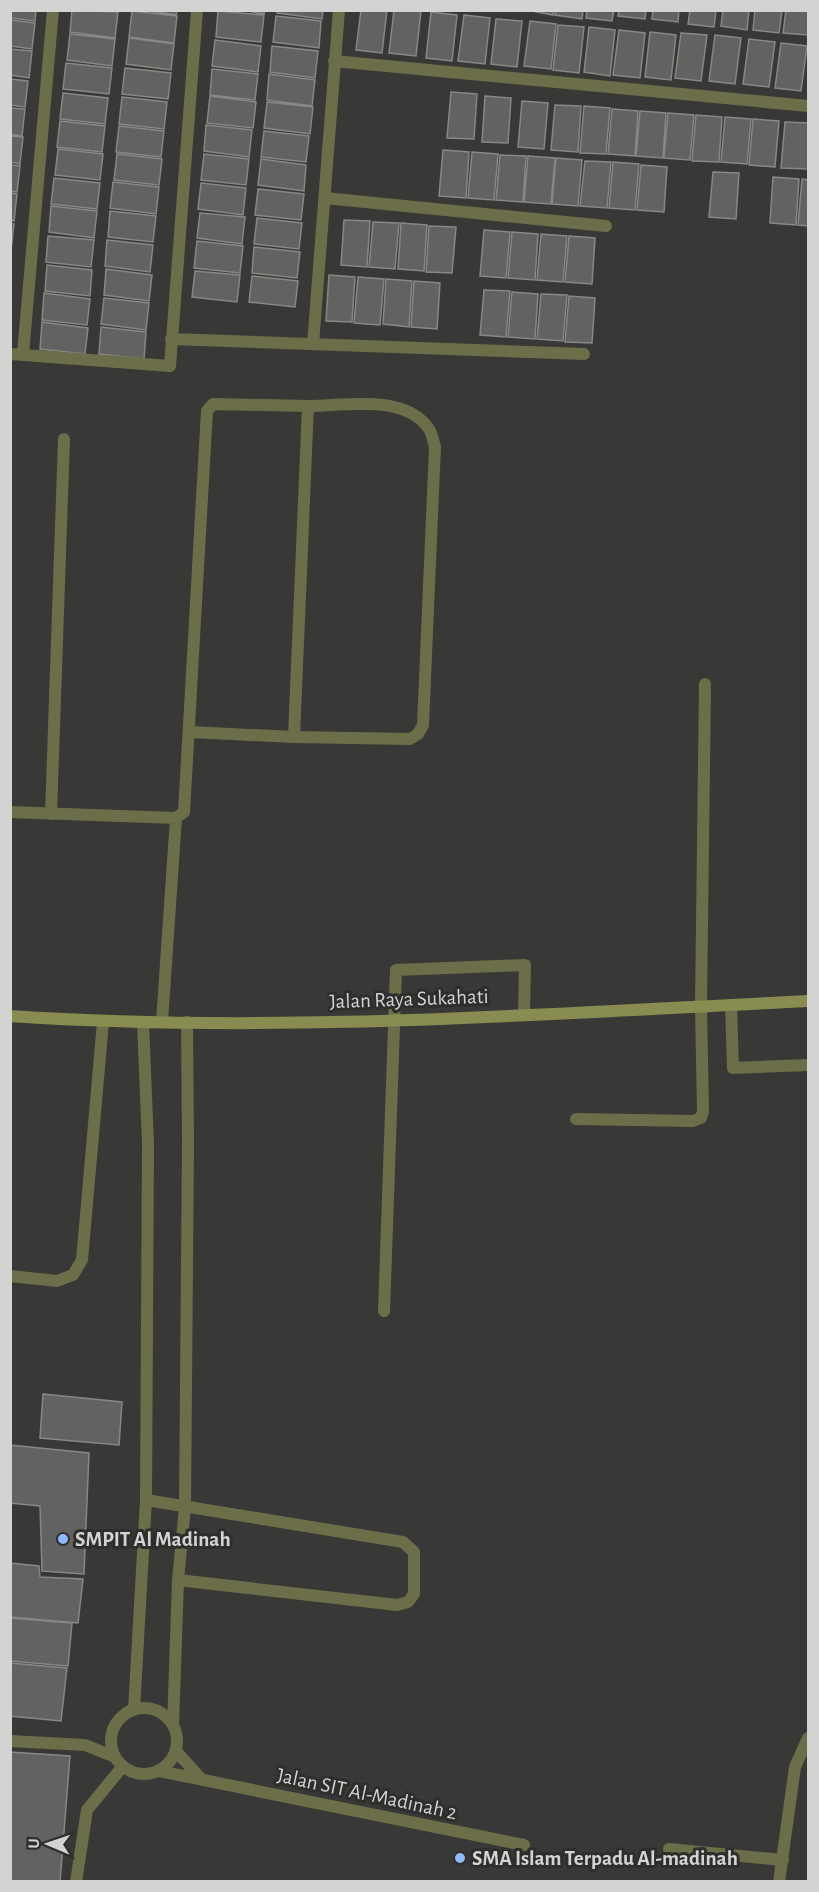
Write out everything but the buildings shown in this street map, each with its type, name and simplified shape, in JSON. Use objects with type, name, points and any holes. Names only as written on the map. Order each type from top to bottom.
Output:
[{"type":"main road","name":"Jalan Raya Sukahati","points":[[10,1016],[143,1023],[394,1019],[808,1001]]},
{"type":"street","points":[[53,10],[17,354],[170,366],[197,10]]},
{"type":"street","points":[[313,344],[339,10]]},
{"type":"street","points":[[334,61],[808,106]]},
{"type":"street","points":[[325,198],[606,226]]},
{"type":"street","points":[[171,339],[584,354]]},
{"type":"street","points":[[10,812],[176,818],[184,812],[207,411],[213,404],[392,405],[413,414],[429,429],[435,447],[423,725],[418,734],[410,739],[190,732]]},
{"type":"street","points":[[294,737],[309,406]]},
{"type":"street","points":[[51,814],[64,439]]},
{"type":"street","points":[[576,1119],[693,1120],[701,1118],[703,1111],[700,1006],[705,684]]},
{"type":"street","points":[[162,1022],[176,818]]},
{"type":"street","points":[[384,1311],[396,970],[525,965],[524,1015]]},
{"type":"street","points":[[731,1005],[733,1068],[808,1065]]},
{"type":"street","points":[[10,1276],[57,1281],[73,1275],[82,1260],[103,1022]]},
{"type":"street","points":[[173,1726],[178,1580],[185,1507],[187,1022]]},
{"type":"street","points":[[134,1710],[146,1500],[148,1144],[143,1023]]},
{"type":"street","points":[[146,1500],[403,1542],[414,1552],[414,1594],[408,1602],[397,1605],[178,1580]]},
{"type":"street","points":[[107,1783],[134,1773],[147,1774],[159,1771],[170,1763],[176,1751],[177,1738],[166,1716],[157,1711],[134,1710],[124,1715],[112,1735],[112,1746],[119,1762]]},
{"type":"street","points":[[10,1741],[85,1745],[112,1735]]},
{"type":"street","points":[[779,1881],[795,1767],[808,1738]]},
{"type":"street","points":[[85,1745],[119,1762],[134,1773]]},
{"type":"street","points":[[176,1751],[202,1780]]},
{"type":"street","points":[[76,1881],[87,1810],[119,1762]]},
{"type":"street","name":"Jalan SIT Al-Madinah 2","points":[[159,1771],[524,1845]]},
{"type":"street","points":[[669,1849],[783,1860]]},
{"type":"place","name":"SMPIT Al Madinah","points":[[63,1539]]},
{"type":"place","name":"SMA Islam Terpadu Al-madinah","points":[[460,1858]]}]
